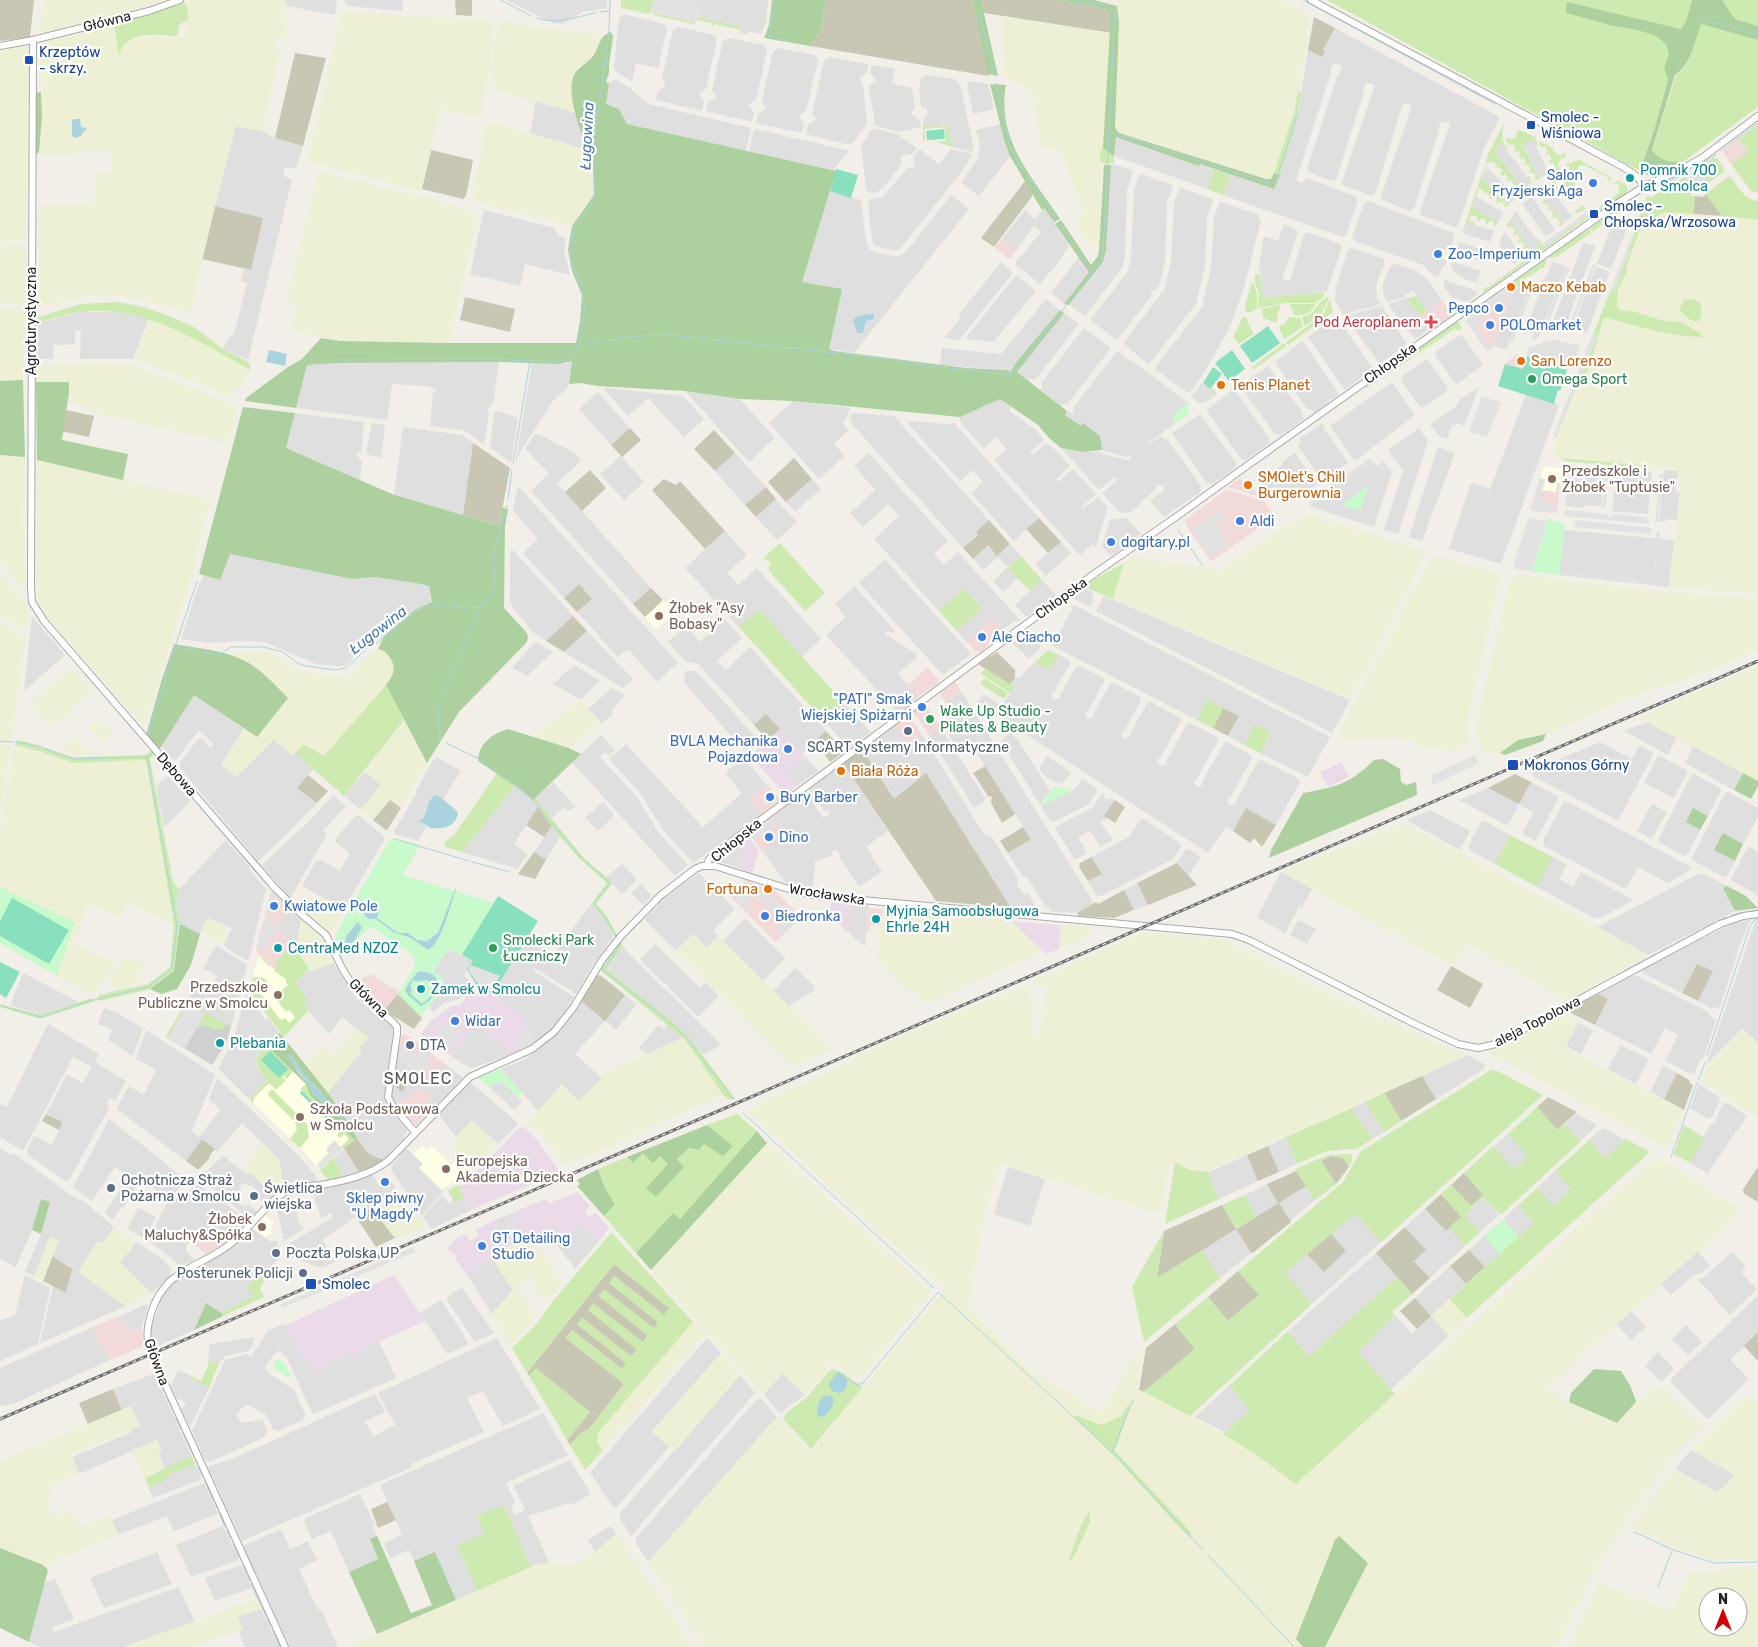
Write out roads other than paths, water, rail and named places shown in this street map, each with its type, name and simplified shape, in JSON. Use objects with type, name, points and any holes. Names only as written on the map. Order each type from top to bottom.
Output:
[{"type":"street","name":"Główna","points":[[0,46],[33,40],[148,11],[180,0]]},
{"type":"street","points":[[1311,0],[1625,168],[1645,186]]},
{"type":"street","name":"Agroturystyczna","points":[[32,602],[33,40]]},
{"type":"street","name":"Chłopska","points":[[415,1132],[473,1075],[532,1049],[549,1036],[566,1017],[602,960],[624,931],[668,889],[695,869],[707,865],[709,859],[724,847],[1036,615],[1415,346],[1645,186],[1694,163],[1758,116]]},
{"type":"street","name":"Dębowa","points":[[32,602],[44,621],[286,900],[323,932],[329,940]]},
{"type":"street","name":"Wrocławska","points":[[707,865],[720,867],[792,890],[818,896],[1232,934]]},
{"type":"street","name":"aleja Topolowa","points":[[1232,934],[1249,940],[1458,1044],[1478,1048],[1496,1044],[1720,924],[1743,916],[1758,914]]},
{"type":"street","name":"Główna","points":[[285,1647],[153,1359],[147,1340],[148,1326],[155,1300],[161,1291],[182,1272],[231,1243],[283,1194],[292,1189],[338,1182],[378,1168],[389,1160],[415,1132],[392,1105],[388,1097],[397,1034],[396,1027],[392,1020],[363,996],[350,981],[339,963],[329,940]]},
{"type":"water","points":[[80,119],[81,127],[87,128],[81,136],[75,138],[72,136],[72,121]]},
{"type":"water","points":[[874,314],[874,319],[866,321],[863,333],[857,333],[853,320],[858,316]]},
{"type":"water","points":[[269,350],[287,354],[285,366],[266,362]]},
{"type":"water","points":[[435,795],[440,797],[458,813],[451,825],[430,828],[424,823],[419,822],[424,817],[429,802]]},
{"type":"water","points":[[455,889],[442,931],[438,939],[428,950],[411,938],[393,932],[376,919],[368,919],[363,913],[369,907],[377,909],[379,912],[377,918],[398,933],[408,933],[417,940],[427,941],[438,933]]},
{"type":"water","points":[[358,922],[362,928],[354,941],[347,945],[345,942],[347,935]]},
{"type":"water","points":[[418,972],[435,976],[438,981],[433,996],[421,1006],[405,990]],"holes":[[[413,980],[427,980],[434,986],[431,996],[422,1004],[410,993],[412,990],[410,985]]]},
{"type":"water","points":[[289,1054],[340,1114],[341,1119],[331,1113],[325,1104],[313,1093],[308,1083],[287,1057]]},
{"type":"water","points":[[839,1372],[847,1378],[847,1385],[840,1393],[832,1391],[829,1384]]},
{"type":"water","points":[[826,1395],[833,1397],[832,1406],[825,1416],[818,1416],[819,1404]]},
{"type":"waterway","points":[[501,0],[531,16]]},
{"type":"waterway","name":"Ługowina","points":[[335,360],[484,359],[557,362],[568,360],[573,356],[578,348],[585,310],[583,293],[571,259],[570,248],[574,230],[595,197],[593,151],[609,29],[610,0]]},
{"type":"waterway","points":[[774,0],[768,36],[787,41]]},
{"type":"waterway","points":[[1076,0],[1106,5]]},
{"type":"waterway","points":[[1303,0],[1495,104]]},
{"type":"waterway","points":[[587,343],[639,336],[671,335],[874,357],[1012,375],[1103,257],[1114,7]]},
{"type":"waterway","points":[[600,12],[610,11]]},
{"type":"waterway","points":[[979,11],[994,75]]},
{"type":"waterway","points":[[537,18],[559,21],[595,13]]},
{"type":"waterway","points":[[1698,18],[1758,35]]},
{"type":"waterway","points":[[996,83],[1010,146],[1023,170]]},
{"type":"waterway","points":[[1110,132],[1271,184],[1276,182],[1297,115]]},
{"type":"waterway","points":[[1721,151],[1758,123]]},
{"type":"waterway","points":[[1693,169],[1716,155]]},
{"type":"waterway","points":[[1660,186],[1688,172]]},
{"type":"waterway","points":[[1027,175],[1056,219]]},
{"type":"waterway","points":[[1060,225],[1073,244]]},
{"type":"waterway","points":[[1078,251],[1092,272]]},
{"type":"waterway","name":"Ługowina","points":[[513,463],[530,361]]},
{"type":"waterway","name":"Ługowina","points":[[508,499],[512,469]]},
{"type":"waterway","name":"Ługowina","points":[[175,647],[219,655],[231,647],[263,647],[283,652],[297,663],[306,666],[335,670],[345,668],[369,646],[377,643],[423,608],[440,604],[466,608],[477,607],[493,592],[495,587],[494,551],[507,505]]},
{"type":"waterway","points":[[1178,530],[1203,566]]},
{"type":"waterway","name":"Ługowina","points":[[158,748],[148,735],[197,581]]},
{"type":"waterway","points":[[440,740],[438,706],[481,605]]},
{"type":"waterway","name":"Ługowina","points":[[0,741],[13,742]]},
{"type":"waterway","name":"Ługowina","points":[[16,742],[37,746],[73,759],[147,757],[153,752]]},
{"type":"waterway","points":[[446,743],[481,760],[529,795],[581,858],[608,881],[609,884],[595,902],[595,905],[616,936]]},
{"type":"waterway","points":[[154,753],[179,782]]},
{"type":"waterway","points":[[2,1006],[41,1017],[90,1001],[148,987],[172,969],[177,926],[147,757]]},
{"type":"waterway","points":[[183,786],[189,793]]},
{"type":"waterway","points":[[192,797],[197,803]]},
{"type":"waterway","points":[[200,807],[238,850]]},
{"type":"waterway","points":[[395,839],[469,861]]},
{"type":"waterway","points":[[242,855],[265,883]]},
{"type":"waterway","points":[[472,862],[510,872]]},
{"type":"waterway","points":[[693,875],[699,871]]},
{"type":"waterway","points":[[658,904],[668,894]]},
{"type":"waterway","points":[[652,910],[655,906]]},
{"type":"waterway","points":[[1731,915],[1758,910]]},
{"type":"waterway","points":[[643,918],[649,912]]},
{"type":"waterway","points":[[1720,920],[1726,917]]},
{"type":"waterway","points":[[1707,1055],[1750,926],[1755,919],[1758,919]]},
{"type":"waterway","points":[[624,938],[641,921]]},
{"type":"waterway","points":[[1703,928],[1716,922]]},
{"type":"waterway","points":[[1688,937],[1700,930]]},
{"type":"waterway","points":[[1676,943],[1684,939]]},
{"type":"waterway","points":[[620,942],[619,947],[603,970],[688,1039],[733,1099]]},
{"type":"waterway","points":[[1661,951],[1667,948]]},
{"type":"waterway","points":[[1649,958],[1655,954]]},
{"type":"waterway","points":[[1624,971],[1646,959]]},
{"type":"waterway","points":[[1698,1080],[1705,1063]]},
{"type":"waterway","points":[[1671,1157],[1697,1083]]},
{"type":"waterway","points":[[743,1113],[934,1288]]},
{"type":"waterway","points":[[848,1379],[857,1385],[863,1383],[938,1292],[1112,1452],[1133,1400]]},
{"type":"waterway","points":[[155,1371],[164,1391]]},
{"type":"waterway","points":[[166,1395],[170,1404]]},
{"type":"waterway","points":[[172,1408],[173,1412]]},
{"type":"waterway","points":[[175,1417],[181,1429]]},
{"type":"waterway","points":[[183,1433],[197,1463]]},
{"type":"waterway","points":[[1113,1452],[1203,1550]]},
{"type":"waterway","points":[[198,1467],[203,1477]]},
{"type":"waterway","points":[[208,1471],[216,1488]]},
{"type":"waterway","points":[[205,1481],[213,1500]]},
{"type":"waterway","points":[[217,1490],[220,1497]]},
{"type":"waterway","points":[[223,1502],[240,1541]]},
{"type":"waterway","points":[[215,1504],[217,1508]]},
{"type":"waterway","points":[[219,1512],[225,1527]]},
{"type":"waterway","points":[[227,1531],[230,1538]]},
{"type":"waterway","points":[[1634,1532],[1676,1551],[1715,1563],[1758,1562]]},
{"type":"waterway","points":[[233,1544],[239,1558]]},
{"type":"waterway","points":[[1658,1587],[1672,1551]]},
{"type":"waterway","points":[[1208,1555],[1294,1647]]},
{"type":"waterway","points":[[243,1566],[250,1581]]},
{"type":"waterway","points":[[251,1584],[266,1616]]},
{"type":"waterway","points":[[267,1619],[271,1626]]},
{"type":"waterway","points":[[273,1631],[280,1647]]},
{"type":"railway","points":[[0,1419],[744,1100],[1758,661]]},
{"type":"place","name":"Krzeptów - skrzy.","points":[[29,60]]},
{"type":"place","name":"Smolec - Wiśniowa","points":[[1531,125]]},
{"type":"place","name":"Pomnik 700 lat Smolca","points":[[1630,178]]},
{"type":"place","name":"Salon Fryzjerski Aga","points":[[1593,183]]},
{"type":"place","name":"Smolec - Chłopska/Wrzosowa","points":[[1594,214]]},
{"type":"place","name":"Zoo-Imperium","points":[[1438,254]]},
{"type":"place","name":"Maczo Kebab","points":[[1511,287]]},
{"type":"place","name":"Pepco","points":[[1499,308]]},
{"type":"place","name":"Pod Aeroplanem","points":[[1431,322]]},
{"type":"place","name":"POLOmarket","points":[[1490,325]]},
{"type":"place","name":"San Lorenzo","points":[[1521,361]]},
{"type":"place","name":"Omega Sport","points":[[1532,379]]},
{"type":"place","name":"Tenis Planet","points":[[1221,385]]},
{"type":"place","name":"Przedszkole i Żłobek \"Tuptusie\"","points":[[1552,479]]},
{"type":"place","name":"SMOlet's Chill Burgerownia","points":[[1248,485]]},
{"type":"place","name":"Aldi","points":[[1240,521]]},
{"type":"place","name":"dogitary.pl","points":[[1111,542]]},
{"type":"place","name":"Żłobek \"Asy Bobasy\"","points":[[659,616]]},
{"type":"place","name":"Ale Ciacho","points":[[982,637]]},
{"type":"place","name":"\"PATI\" Smak Wiejskiej Spiżarni","points":[[922,707]]},
{"type":"place","name":"Wake Up Studio - Pilates & Beauty","points":[[930,719]]},
{"type":"place","name":"SCART Systemy Informatyczne","points":[[908,731]]},
{"type":"place","name":"BVLA Mechanika Pojazdowa","points":[[788,749]]},
{"type":"place","name":"Mokronos Górny","points":[[1513,765]]},
{"type":"place","name":"Biała Róża","points":[[841,771]]},
{"type":"place","name":"Bury Barber","points":[[770,797]]},
{"type":"place","name":"Dino","points":[[769,837]]},
{"type":"place","name":"Fortuna","points":[[768,889]]},
{"type":"place","name":"Kwiatowe Pole","points":[[274,906]]},
{"type":"place","name":"Biedronka","points":[[765,916]]},
{"type":"place","name":"Myjnia Samoobsługowa Ehrle 24H","points":[[876,919]]},
{"type":"place","name":"CentraMed NZOZ","points":[[278,948]]},
{"type":"place","name":"Smolecki Park Łuczniczy","points":[[493,948]]},
{"type":"place","name":"Zamek w Smolcu","points":[[421,989]]},
{"type":"place","name":"Przedszkole Publiczne w Smolcu","points":[[278,995]]},
{"type":"place","name":"Widar","points":[[455,1021]]},
{"type":"place","name":"Plebania","points":[[220,1043]]},
{"type":"place","name":"DTA","points":[[410,1045]]},
{"type":"place","name":"Szkoła Podstawowa w Smolcu","points":[[300,1117]]},
{"type":"place","name":"Europejska Akademia Dziecka","points":[[446,1169]]},
{"type":"place","name":"Sklep piwny \"U Magdy\"","points":[[385,1182]]},
{"type":"place","name":"Ochotnicza Straż Pożarna w Smolcu","points":[[111,1188]]},
{"type":"place","name":"Świetlica wiejska","points":[[254,1196]]},
{"type":"place","name":"Żłobek Maluchy&Spółka","points":[[262,1227]]},
{"type":"place","name":"GT Detailing Studio","points":[[482,1246]]},
{"type":"place","name":"Poczta Polska UP","points":[[276,1253]]},
{"type":"place","name":"Posterunek Policji","points":[[303,1273]]},
{"type":"place","name":"Smolec","points":[[311,1284]]},
{"type":"district","name":"SMOLEC","points":[[418,1078]]}]
